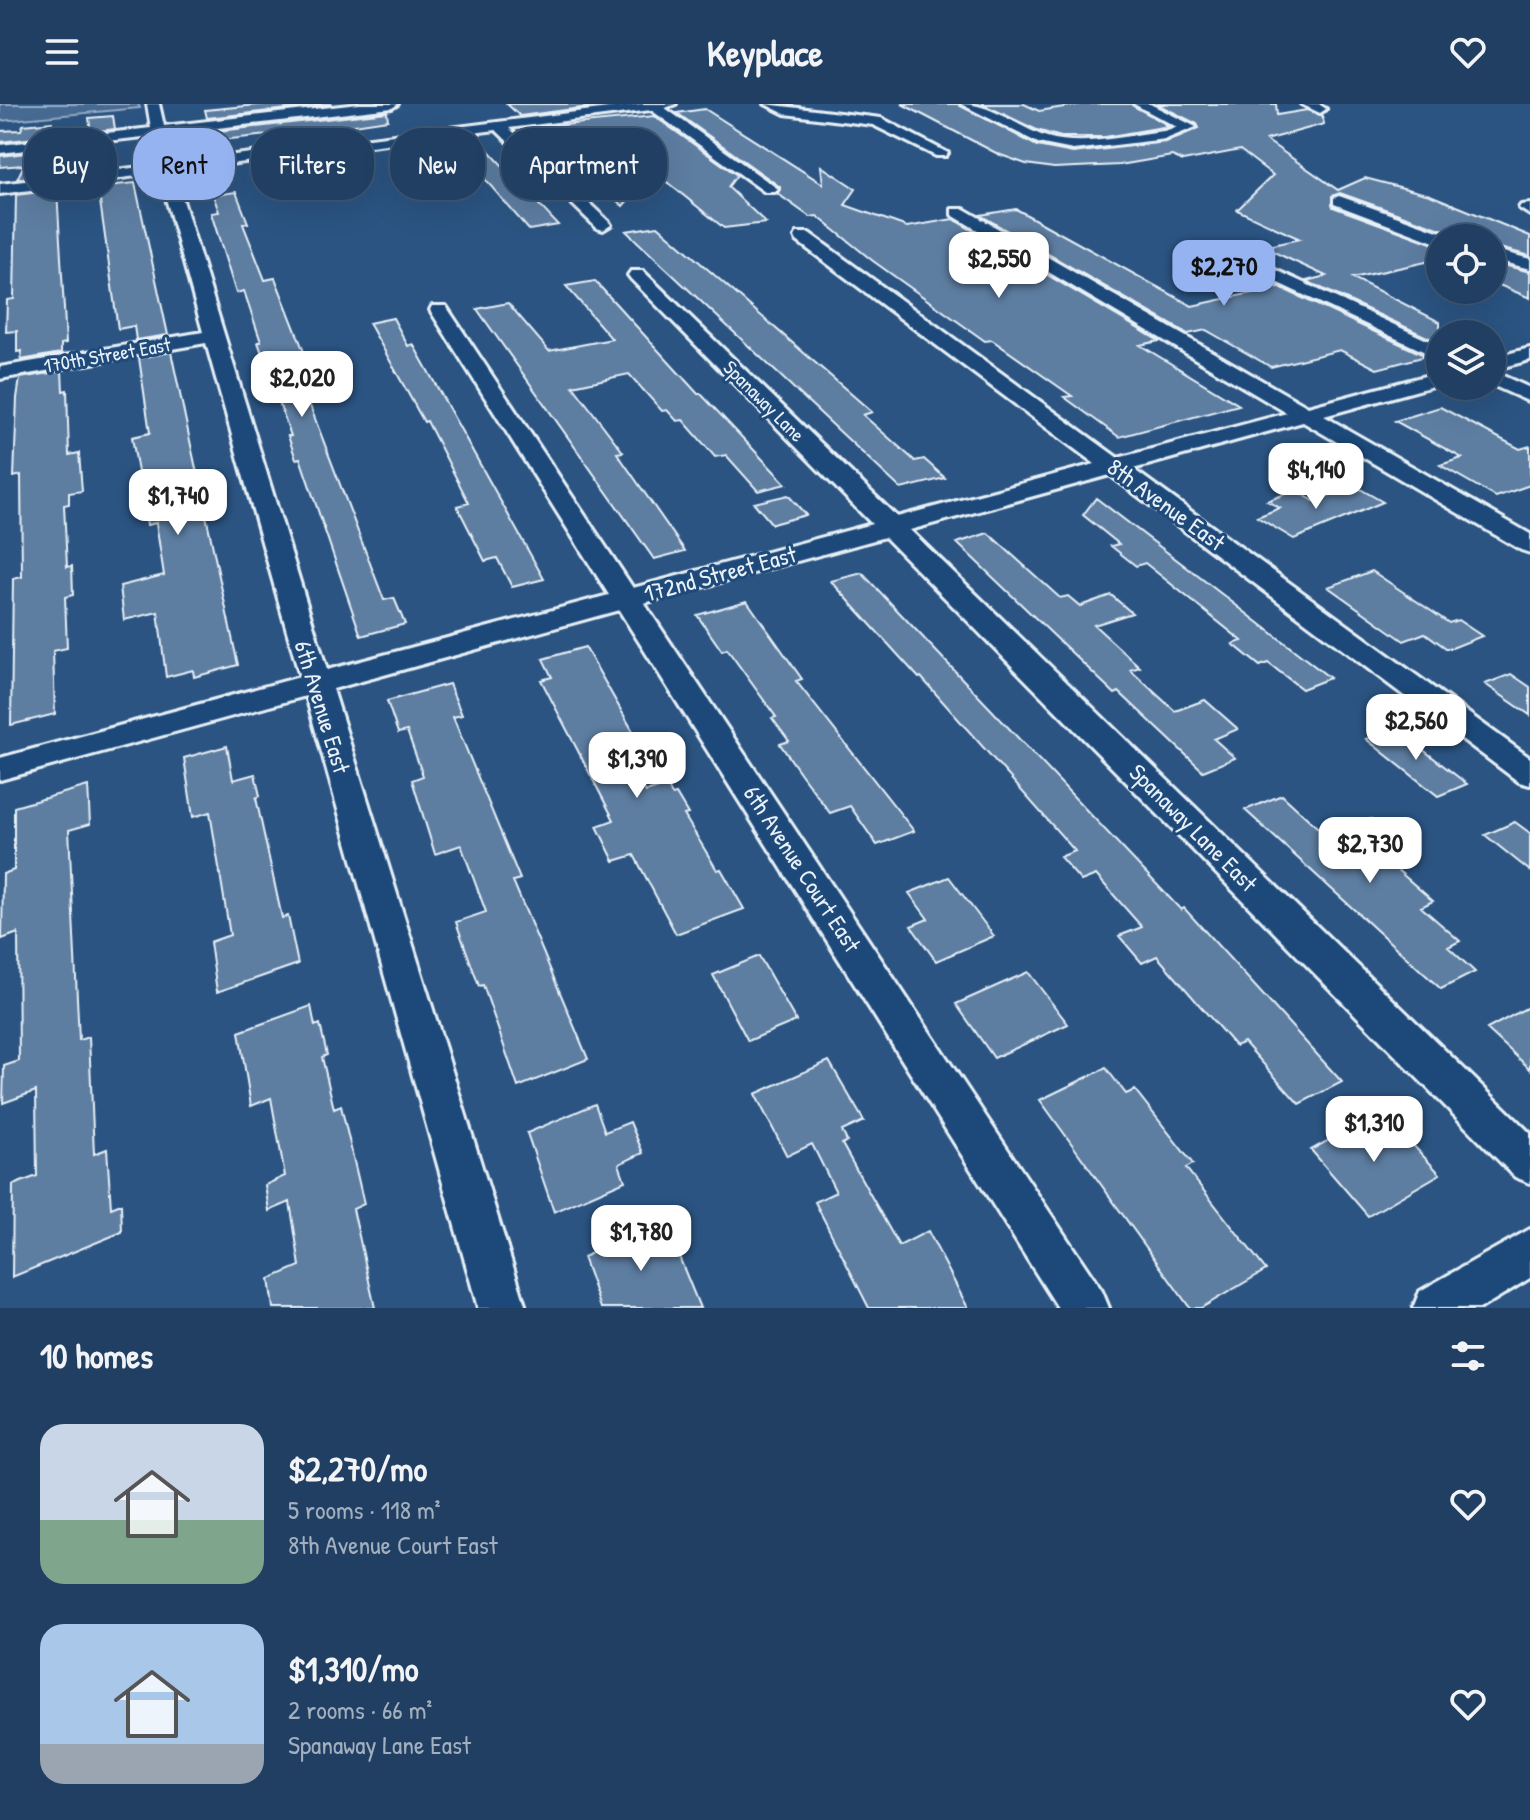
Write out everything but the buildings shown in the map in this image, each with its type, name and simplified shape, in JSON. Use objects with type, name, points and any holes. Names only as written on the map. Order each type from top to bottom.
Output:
[{"type":"street","name":"6th Avenue East","points":[[153,104],[157,128]]},
{"type":"street","points":[[191,128],[392,104]]},
{"type":"street","points":[[235,158],[670,104]]},
{"type":"street","points":[[771,104],[785,110],[876,121],[941,153]]},
{"type":"street","points":[[967,104],[1043,140],[1064,145],[1099,145],[1187,129],[1185,122],[1140,104]]},
{"type":"street","points":[[652,105],[770,189]]},
{"type":"street","points":[[499,126],[603,225]]},
{"type":"street","points":[[0,149],[133,135]]},
{"type":"street","points":[[0,189],[133,171]]},
{"type":"street","name":"6th Avenue East","points":[[175,200],[502,1308]]},
{"type":"street","points":[[1339,201],[1426,233]]},
{"type":"street","points":[[958,212],[1530,545]]},
{"type":"street","name":"8th Avenue East","points":[[803,237],[1530,774]]},
{"type":"street","points":[[1506,258],[1530,264]]},
{"type":"street","points":[[1254,265],[1426,346]]},
{"type":"street","name":"Spanaway Lane","points":[[637,275],[890,527]]},
{"type":"street","name":"6th Avenue Court East","points":[[439,310],[1085,1308]]},
{"type":"street","name":"170th Street East","points":[[0,373],[214,336]]},
{"type":"street","points":[[1506,360],[1530,354]]},
{"type":"street","name":"172nd Street East","points":[[0,769],[1426,382]]},
{"type":"street","points":[[1506,384],[1530,396]]},
{"type":"street","name":"Spanaway Lane East","points":[[890,527],[1530,1162]]},
{"type":"street","points":[[1437,1308],[1530,1252]]},
{"type":"shaded area","points":[[0,104],[138,104],[140,108],[0,121]]}]
